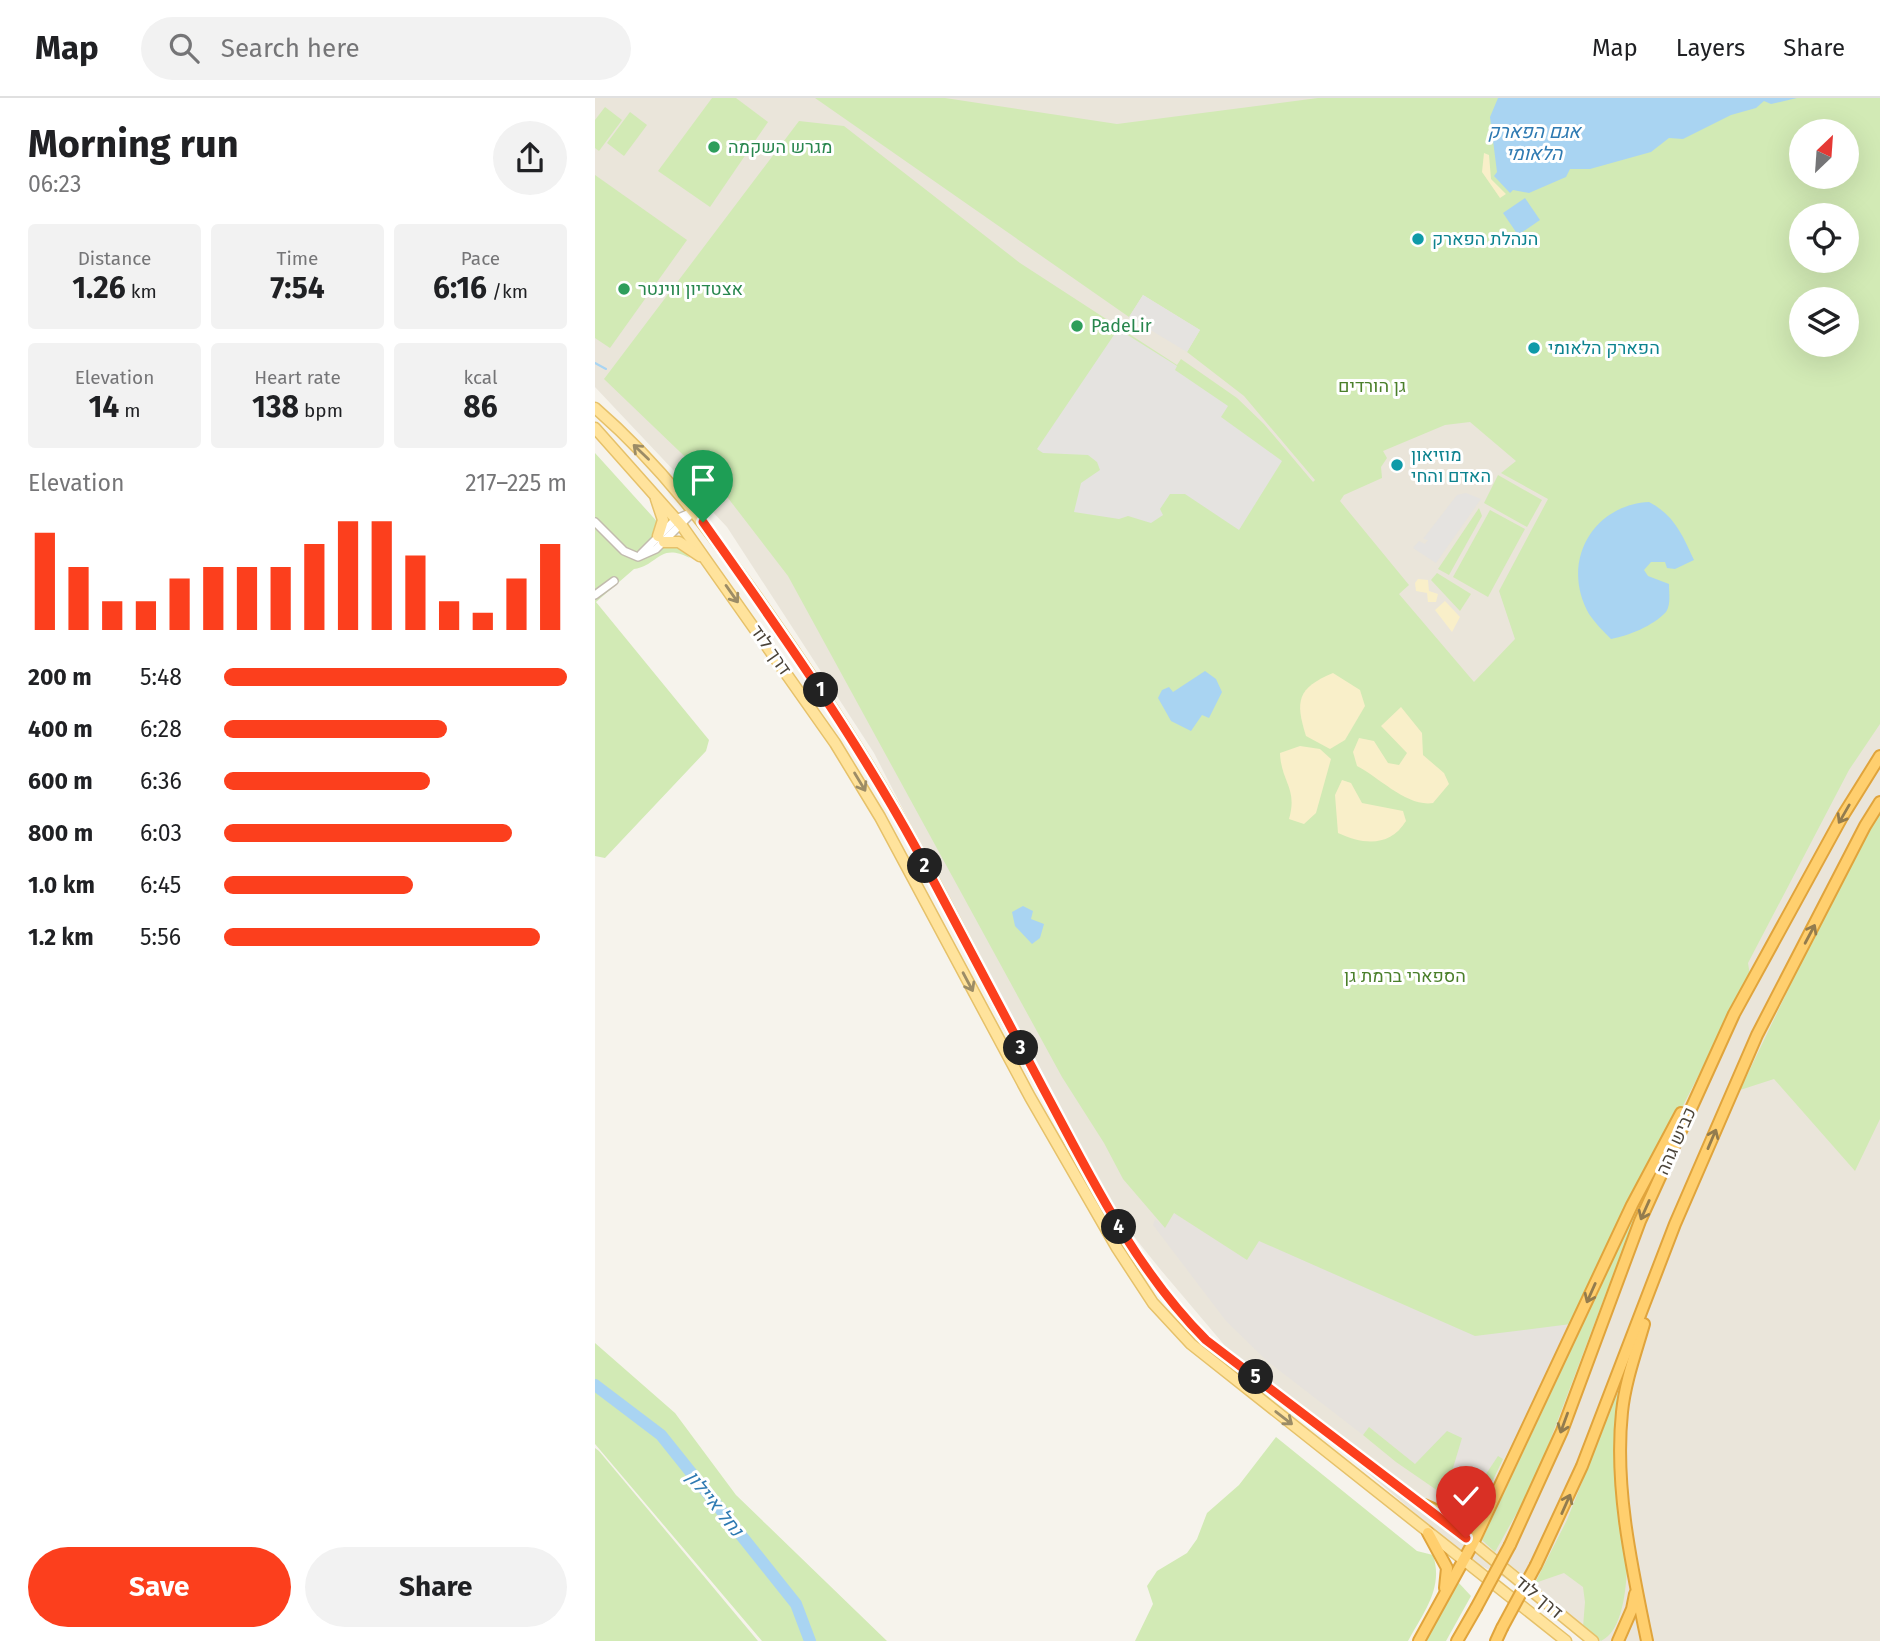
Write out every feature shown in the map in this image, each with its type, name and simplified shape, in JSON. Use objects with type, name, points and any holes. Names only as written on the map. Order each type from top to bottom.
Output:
[{"type":"highway","name":"כביש גהה","points":[[1457,1641],[1510,1545],[1562,1430],[1640,1221],[1734,1014],[1842,817],[1880,756]]},
{"type":"highway","name":"כביש גהה","points":[[1496,1641],[1559,1521],[1598,1429],[1675,1224],[1757,1035],[1880,802]]},
{"type":"highway","points":[[1419,1641],[1473,1543],[1632,1205],[1734,1014]]},
{"type":"highway","points":[[1647,1641],[1635,1581],[1621,1479],[1622,1409],[1637,1348],[1675,1224]]},
{"type":"highway","points":[[1424,1505],[1465,1523],[1478,1517],[1534,1416]]},
{"type":"highway","points":[[1428,1533],[1447,1568],[1442,1598]]},
{"type":"highway","points":[[1618,1641],[1632,1609],[1635,1581]]},
{"type":"main road","name":"דרך לוד","points":[[595,408],[650,461],[694,511],[813,677],[877,780],[1093,1184],[1143,1265],[1176,1310],[1206,1340],[1473,1543],[1593,1641]]},
{"type":"main road","name":"דרך לוד","points":[[595,428],[679,522],[712,566],[861,784],[1030,1097],[1117,1248],[1153,1303],[1191,1344],[1566,1641]]},
{"type":"main road","points":[[653,492],[663,520],[661,539],[684,544],[712,566]]},
{"type":"street","points":[[595,522],[627,554],[638,557],[694,511]]},
{"type":"street","points":[[595,595],[614,581]]},
{"type":"shaded area","points":[[595,98],[1880,98],[1880,1641],[1583,1641],[1505,1578],[1468,1559],[1237,1360],[1086,1177],[1076,1145],[874,753],[727,527],[595,387]]},
{"type":"shaded area","points":[[1143,295],[1200,330],[1187,352],[1129,317]]},
{"type":"shaded area","points":[[1118,329],[1177,366],[1175,370],[1228,406],[1221,417],[1282,461],[1239,530],[1185,494],[1170,494],[1160,509],[1163,515],[1151,523],[1128,516],[1119,519],[1074,512],[1081,483],[1100,470],[1097,462],[1088,455],[1043,453],[1037,449]]},
{"type":"shaded area","points":[[1466,493],[1481,499],[1436,563],[1413,548],[1419,541],[1425,544],[1428,540],[1423,539],[1457,495]]},
{"type":"shaded area","points":[[1174,1213],[1246,1259],[1259,1240],[1417,1310],[1571,1324],[1526,1420],[1503,1459],[1498,1457],[1478,1486],[1453,1468],[1461,1438],[1447,1432],[1415,1464],[1369,1427],[1363,1435],[1267,1361],[1226,1321],[1153,1225],[1155,1219],[1165,1227]]},
{"type":"green space","name":"מגרש השקמה","points":[[712,98],[736,98],[768,122],[710,207],[658,171]]},
{"type":"green space","name":"הספארי ברמת גן","points":[[815,98],[945,98],[1117,124],[1318,98],[1880,98],[1880,724],[1849,770],[1748,963],[1750,975],[1571,1324],[1475,1336],[1259,1241],[1247,1260],[1174,1213],[1165,1228],[1123,1179],[1104,1143],[1062,1077],[788,576],[728,498],[604,379],[799,121],[844,126],[1020,263],[1177,365],[1181,359],[1237,398],[1264,424],[1313,482],[1315,480],[1244,396],[1187,352],[1200,330],[1143,295],[1129,317]],"holes":[[[1470,422],[1516,461],[1501,473],[1548,499],[1499,591],[1515,639],[1474,682],[1399,594],[1409,585],[1340,501],[1344,495],[1382,478],[1381,467],[1387,458],[1383,451],[1445,425]]]},
{"type":"green space","points":[[605,107],[622,120],[599,151],[595,148],[595,120]]},
{"type":"green space","points":[[630,112],[647,125],[624,156],[607,143]]},
{"type":"green space","name":"אצטדיון ווינטר","points":[[595,175],[687,240],[610,348],[595,338]]},
{"type":"green space","points":[[595,453],[690,558],[672,552],[665,553],[634,569],[596,602],[709,740],[706,751],[605,858],[595,856]]},
{"type":"green space","points":[[1498,475],[1542,500],[1527,527],[1484,503]]},
{"type":"green space","points":[[1479,508],[1482,516],[1449,575],[1438,569]]},
{"type":"green space","points":[[1490,510],[1525,529],[1488,597],[1453,577]]},
{"type":"green space","points":[[1437,573],[1471,594],[1460,611],[1431,580]]},
{"type":"green space","points":[[1880,809],[1880,1119],[1855,1171],[1774,1079],[1740,1090],[1825,913]]},
{"type":"green space","points":[[1641,1201],[1535,1480],[1495,1552],[1482,1540]]},
{"type":"green space","points":[[595,1343],[675,1413],[736,1495],[887,1641],[762,1641],[595,1444]]},
{"type":"green space","points":[[1627,1369],[1619,1400],[1627,1568],[1623,1601],[1615,1627],[1601,1641],[1583,1627],[1583,1587],[1564,1573],[1535,1583],[1567,1520]]},
{"type":"green space","points":[[1369,1427],[1415,1464],[1447,1431],[1462,1438],[1453,1468],[1478,1486],[1498,1456],[1503,1459],[1481,1505],[1470,1513],[1396,1462],[1363,1435]]},
{"type":"green space","points":[[1276,1437],[1417,1551],[1433,1555],[1436,1567],[1434,1589],[1408,1641],[1135,1641],[1153,1604],[1147,1586],[1157,1571],[1187,1553],[1197,1539],[1207,1513],[1239,1485]]},
{"type":"green space","points":[[595,1448],[599,1451],[758,1641],[595,1641]]},
{"type":"green space","points":[[1457,1581],[1471,1596],[1446,1641],[1425,1641]]},
{"type":"sand","points":[[1484,153],[1489,155],[1491,179],[1506,194],[1500,198],[1482,172]]},
{"type":"sand","points":[[1418,579],[1428,580],[1429,591],[1438,594],[1436,602],[1428,602],[1427,593],[1416,591],[1415,583]]},
{"type":"sand","points":[[1445,601],[1460,617],[1452,632],[1435,610]]},
{"type":"sand","points":[[1333,673],[1360,690],[1365,706],[1345,740],[1330,749],[1306,736],[1300,705],[1306,690],[1312,684]]},
{"type":"sand","points":[[1401,707],[1422,733],[1423,755],[1444,773],[1449,784],[1433,803],[1413,801],[1357,766],[1353,752],[1359,738],[1374,741],[1388,763],[1399,765],[1407,753],[1381,726]]},
{"type":"sand","points":[[1300,746],[1320,749],[1331,759],[1316,813],[1304,824],[1289,819],[1292,800],[1280,753]]},
{"type":"sand","points":[[1342,780],[1351,783],[1362,803],[1403,811],[1406,821],[1392,836],[1376,841],[1357,840],[1338,833],[1335,795]]},
{"type":"water","name":"אגם הפארק הלאומי","points":[[1498,98],[1797,98],[1771,104],[1764,101],[1756,108],[1731,115],[1683,139],[1669,138],[1651,152],[1590,169],[1570,169],[1566,177],[1529,193],[1513,190],[1510,193],[1494,176],[1497,172],[1490,117]]},
{"type":"water","points":[[1525,198],[1540,220],[1518,235],[1503,213]]},
{"type":"water","points":[[1649,502],[1671,519],[1694,560],[1675,569],[1667,568],[1665,562],[1651,562],[1644,570],[1648,576],[1669,584],[1668,609],[1647,626],[1611,639],[1589,614],[1581,595],[1578,575],[1580,557],[1597,525],[1611,514],[1629,506]]},
{"type":"water","points":[[1205,671],[1216,679],[1222,692],[1209,718],[1202,715],[1191,731],[1171,721],[1158,698],[1162,690],[1169,687],[1173,692]]},
{"type":"water","points":[[1023,906],[1033,911],[1031,919],[1044,924],[1040,938],[1032,944],[1015,926],[1012,912]]},
{"type":"waterway","points":[[595,363],[606,369]]},
{"type":"waterway","name":"נחל איילון","points":[[595,1385],[661,1435],[796,1604],[810,1641]]},
{"type":"place","name":"מגרש השקמה","points":[[714,147]]},
{"type":"place","name":"הנהלת הפארק","points":[[1418,239]]},
{"type":"place","name":"אצטדיון ווינטר","points":[[624,289]]},
{"type":"place","name":"PadeLir","points":[[1077,326]]},
{"type":"place","name":"הפארק הלאומי","points":[[1534,348]]},
{"type":"place","name":"מוזיאון האדם והחי","points":[[1397,465]]},
{"type":"route","points":[[703,522],[813,677],[845,727],[918,852],[1093,1184],[1143,1265],[1176,1310],[1206,1340],[1466,1538]]},
{"type":"park label","name":"גן הורדים","points":[[1372,386]]}]
